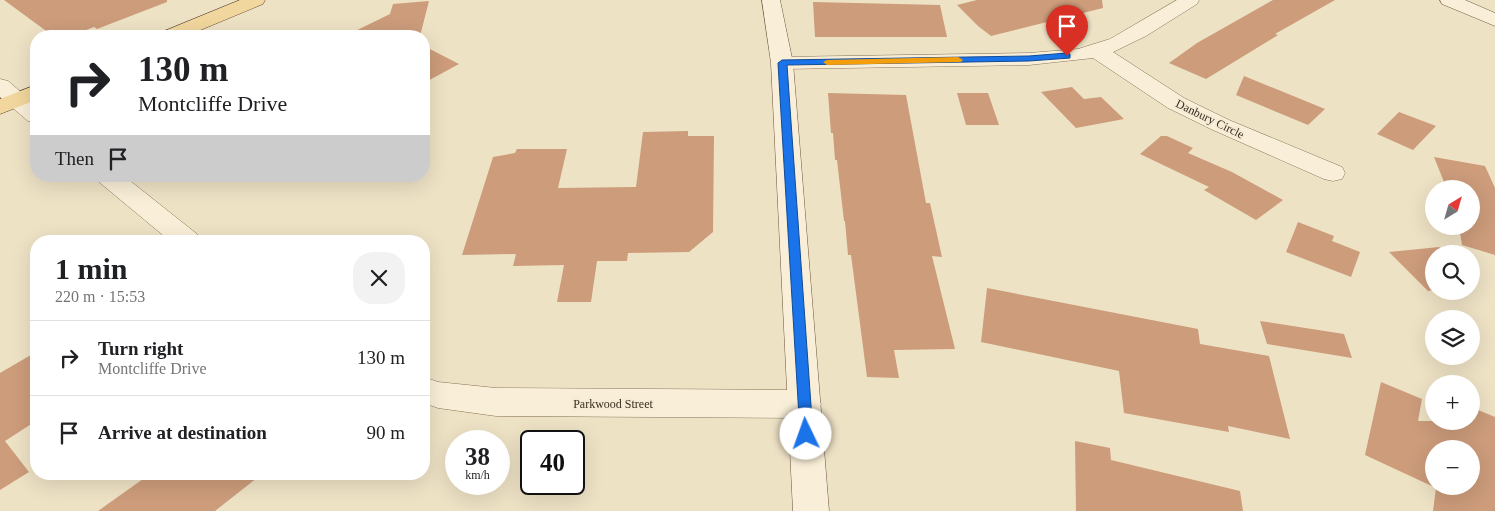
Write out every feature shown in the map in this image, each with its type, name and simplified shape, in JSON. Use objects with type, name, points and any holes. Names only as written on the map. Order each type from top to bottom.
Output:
[{"type":"main road","points":[[184,30],[256,0]]},
{"type":"street","points":[[771,0],[782,63],[811,511]]},
{"type":"street","points":[[782,63],[1029,59],[1067,56],[1095,50],[1122,41],[1190,0]]},
{"type":"street","points":[[1450,0],[1495,20]]},
{"type":"street","name":"Danbury Circle","points":[[1095,50],[1176,103],[1221,125],[1332,173]]},
{"type":"street","points":[[13,96],[30,111]]},
{"type":"street","points":[[115,182],[180,235]]},
{"type":"street","name":"Parkwood Street","points":[[430,392],[438,395],[496,402],[805,404]]},
{"type":"building","points":[[4,0],[167,0],[167,2],[97,29],[94,27],[86,30],[45,30]]},
{"type":"building","points":[[977,0],[1102,0],[1103,8],[991,36],[957,5]]},
{"type":"building","points":[[1273,0],[1335,0],[1275,34],[1278,35],[1206,79],[1169,63],[1197,43]]},
{"type":"building","points":[[429,1],[422,30],[357,30],[390,14],[393,4]]},
{"type":"building","points":[[813,2],[940,5],[947,37],[815,37]]},
{"type":"building","points":[[430,49],[459,64],[430,80]]},
{"type":"building","points":[[1244,76],[1325,109],[1308,125],[1236,95]]},
{"type":"building","points":[[1072,87],[1084,99],[1101,97],[1124,119],[1076,128],[1041,92]]},
{"type":"building","points":[[828,93],[906,95],[926,203],[930,203],[942,257],[932,256],[955,349],[894,350],[899,378],[867,377],[851,255],[848,255],[837,160],[835,160],[833,133],[831,133]]},
{"type":"building","points":[[957,93],[988,93],[999,125],[966,125]]},
{"type":"building","points":[[1399,112],[1436,126],[1413,150],[1377,134]]},
{"type":"building","points":[[688,131],[688,136],[714,136],[713,232],[689,252],[628,253],[627,261],[597,261],[591,302],[557,302],[564,265],[513,266],[516,254],[462,255],[493,157],[515,153],[517,149],[567,149],[558,188],[636,187],[643,132]]},
{"type":"building","points":[[1161,136],[1167,136],[1193,148],[1188,153],[1232,172],[1283,200],[1256,220],[1204,190],[1209,187],[1140,154]]},
{"type":"building","points":[[1434,157],[1485,166],[1495,188],[1495,255],[1480,250],[1480,245],[1462,245],[1460,235],[1480,235],[1480,180],[1443,180]]},
{"type":"building","points":[[1298,222],[1334,236],[1332,241],[1360,252],[1351,277],[1286,252]]},
{"type":"building","points":[[1425,248],[1425,288],[1389,252]]},
{"type":"building","points":[[987,288],[1198,329],[1200,344],[1269,356],[1290,439],[1228,426],[1229,432],[1124,413],[1119,371],[981,342]]},
{"type":"building","points":[[1260,321],[1344,334],[1352,358],[1267,344]]},
{"type":"building","points":[[30,356],[30,425],[5,441],[29,472],[0,490],[0,373]]},
{"type":"building","points":[[1381,382],[1422,399],[1418,421],[1425,421],[1425,430],[1480,430],[1480,411],[1495,417],[1495,511],[1433,511],[1435,495],[1480,495],[1480,440],[1425,440],[1425,483],[1365,455]]},
{"type":"building","points":[[1075,441],[1110,448],[1111,460],[1240,491],[1243,511],[1076,511]]},
{"type":"building","points":[[142,480],[254,480],[215,511],[98,511]]},
{"type":"slow traffic","points":[[827,62],[958,60]]},
{"type":"route","points":[[806,434],[797,262],[782,63],[1029,59],[1067,56]]}]
